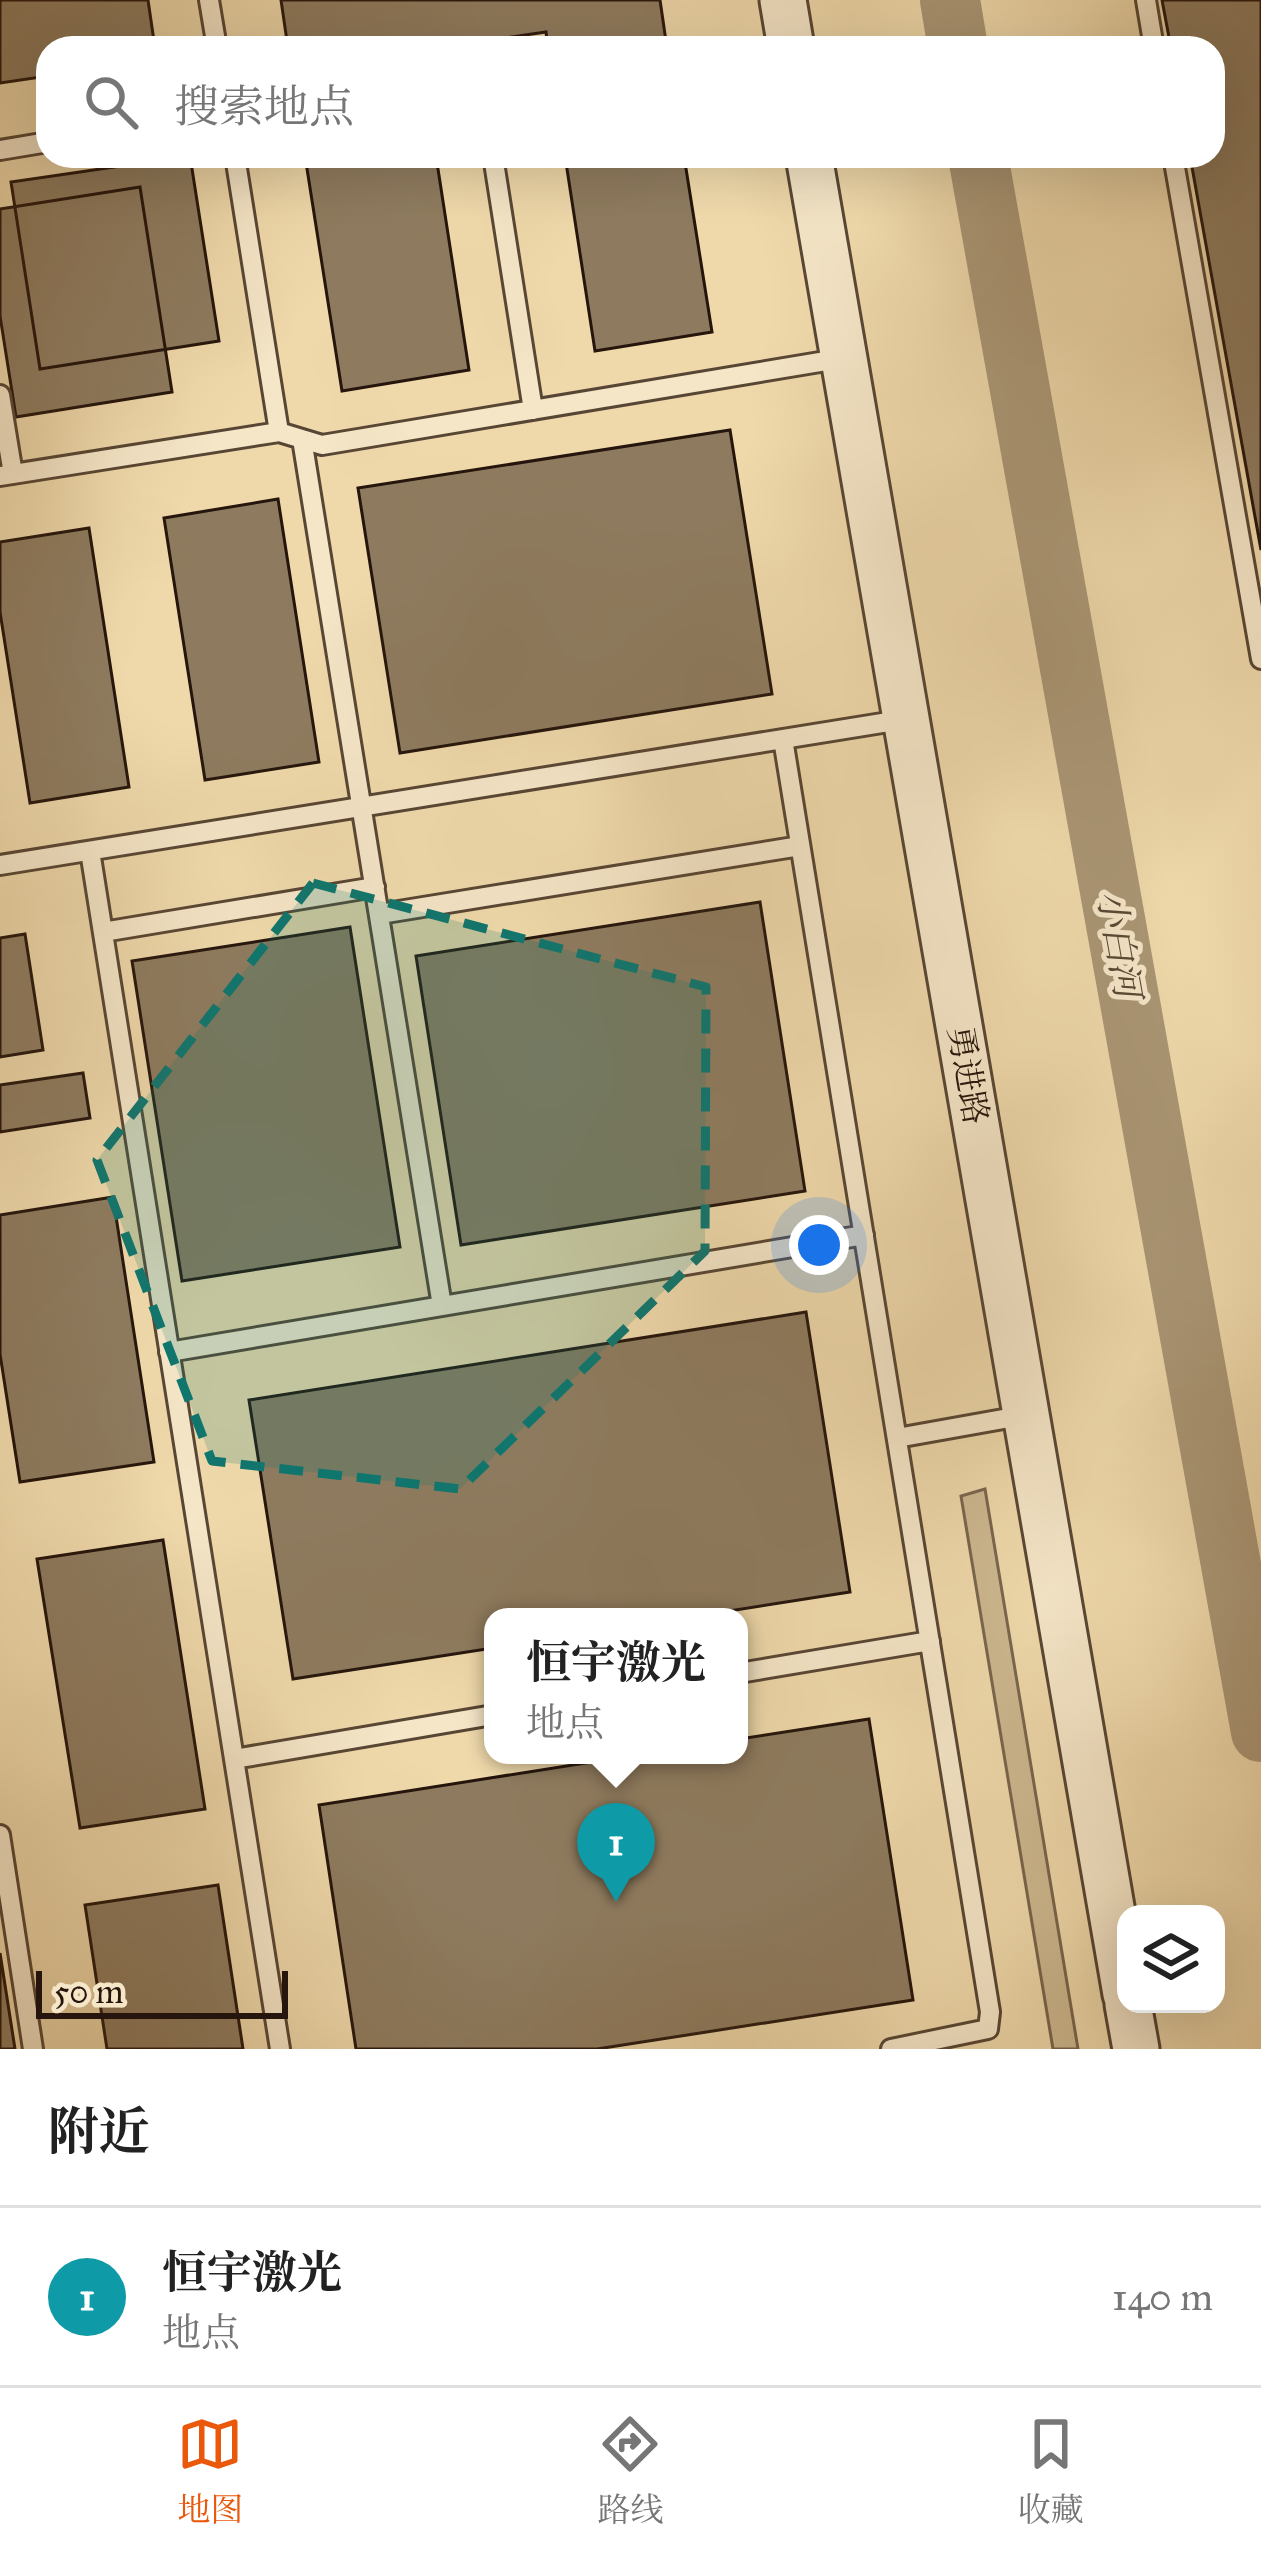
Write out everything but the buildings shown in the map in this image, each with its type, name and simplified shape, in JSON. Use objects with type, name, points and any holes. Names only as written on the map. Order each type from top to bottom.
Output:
[{"type":"street","points":[[782,0],[789,36]]},
{"type":"street","name":"勇进路","points":[[811,168],[1117,1942]]},
{"type":"street","points":[[1130,2013],[1136,2049]]},
{"type":"lane","points":[[209,0],[215,36]]},
{"type":"lane","points":[[1146,0],[1152,36]]},
{"type":"lane","points":[[0,150],[36,144]]},
{"type":"lane","points":[[237,168],[279,432]]},
{"type":"lane","points":[[495,168],[533,410]]},
{"type":"lane","points":[[1175,168],[1261,658]]},
{"type":"lane","points":[[0,394],[6,475],[279,432],[322,445],[844,358]]},
{"type":"lane","points":[[302,439],[442,1306]]},
{"type":"lane","points":[[0,866],[907,719]]},
{"type":"lane","points":[[783,739],[990,2012],[988,2029],[891,2049]]},
{"type":"lane","points":[[380,914],[800,846]]},
{"type":"lane","points":[[90,851],[280,2049]]},
{"type":"lane","points":[[103,932],[375,887]]},
{"type":"lane","points":[[169,1352],[864,1235]]},
{"type":"lane","points":[[897,1438],[1026,1415]]},
{"type":"lane","points":[[748,1671],[930,1641]]},
{"type":"lane","points":[[234,1759],[484,1717]]},
{"type":"lane","points":[[0,1835],[33,2049]]},
{"type":"highlighted area","points":[[313,883],[706,987],[705,1251],[460,1489],[212,1461],[97,1160]]},
{"type":"shaded area","points":[[985,1489],[1078,2049],[1053,2049],[961,1496]]},
{"type":"waterway","name":"小白河","points":[[950,0],[956,36]]},
{"type":"waterway","name":"小白河","points":[[980,168],[1261,1732]]},
{"type":"place","name":"恒宇激光","points":[[616,1902]]}]
